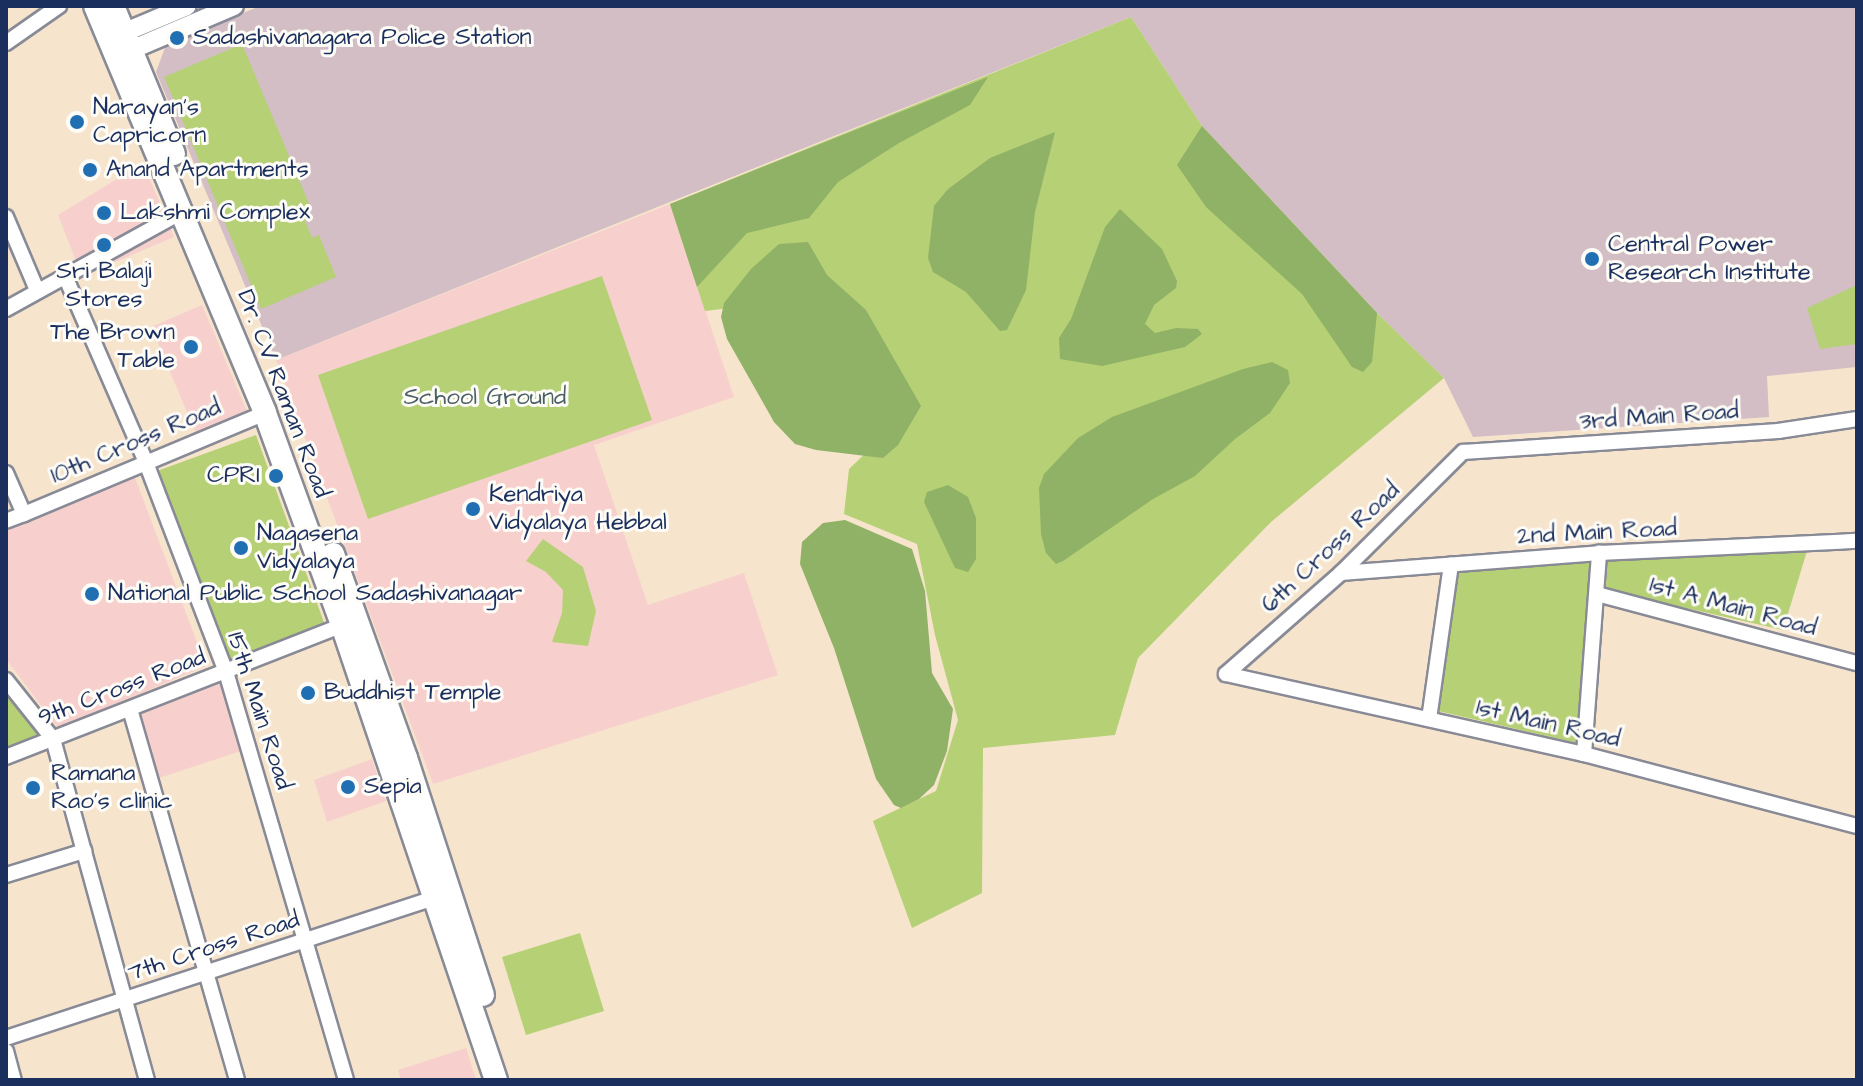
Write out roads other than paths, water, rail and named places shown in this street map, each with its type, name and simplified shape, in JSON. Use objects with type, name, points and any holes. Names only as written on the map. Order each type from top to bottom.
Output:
[{"type":"highway","name":"Dr. CV Raman Road","points":[[95,6],[120,44],[276,406],[349,597],[426,818],[510,1080]]},
{"type":"highway","name":"Dr. CV Raman Road","points":[[113,6],[120,44],[176,215],[265,413],[342,625],[496,1080]]},
{"type":"main road","points":[[120,44],[187,6]]},
{"type":"main road","points":[[120,44],[234,6]]},
{"type":"street","points":[[6,43],[59,6]]},
{"type":"street","points":[[6,309],[176,215]]},
{"type":"street","points":[[6,217],[37,290]]},
{"type":"street","name":"15th Main Road","points":[[65,276],[145,460],[226,672],[346,1080]]},
{"type":"street","name":"10th Cross Road","points":[[6,521],[145,460],[265,413]]},
{"type":"street","name":"3rd Main Road","points":[[1463,452],[1778,431],[1857,419]]},
{"type":"street","name":"6th Cross Road","points":[[1226,674],[1341,573],[1463,452]]},
{"type":"street","points":[[6,473],[24,514]]},
{"type":"street","name":"2nd Main Road","points":[[1341,573],[1599,553],[1857,541]]},
{"type":"street","points":[[1584,754],[1599,553]]},
{"type":"street","points":[[1429,719],[1451,565]]},
{"type":"street","name":"1st A Main Road","points":[[1597,594],[1857,663]]},
{"type":"street","name":"9th Cross Road","points":[[6,757],[342,625]]},
{"type":"street","name":"1st Main Road","points":[[1226,674],[1584,754],[1857,826]]},
{"type":"street","points":[[6,680],[53,739],[147,1080]]},
{"type":"street","points":[[130,709],[237,1080]]},
{"type":"street","points":[[6,875],[84,851]]},
{"type":"street","name":"7th Cross Road","points":[[6,1038],[435,898]]},
{"type":"street","points":[[6,1051],[14,1080]]},
{"type":"place","name":"Sadashivanagara Police Station","points":[[177,38]]},
{"type":"place","name":"Narayan's Capricorn","points":[[77,122]]},
{"type":"place","name":"Anand Apartments","points":[[90,170]]},
{"type":"place","name":"Lakshmi Complex","points":[[104,213]]},
{"type":"place","name":"Sri Balaji Stores","points":[[104,245]]},
{"type":"place","name":"Central Power Research Institute","points":[[1592,259]]},
{"type":"place","name":"The Brown Table","points":[[191,347]]},
{"type":"place","name":"CPRI","points":[[276,476]]},
{"type":"place","name":"Kendriya Vidyalaya Hebbal","points":[[473,509]]},
{"type":"place","name":"Nagasena Vidyalaya","points":[[241,548]]},
{"type":"place","name":"National Public School Sadashivanagar","points":[[92,594]]},
{"type":"place","name":"Buddhist Temple","points":[[308,693]]},
{"type":"place","name":"Sepia","points":[[348,787]]},
{"type":"place","name":"Ramana Rao's clinic","points":[[33,788]]},
{"type":"park label","name":"School Ground","points":[[485,398]]}]
